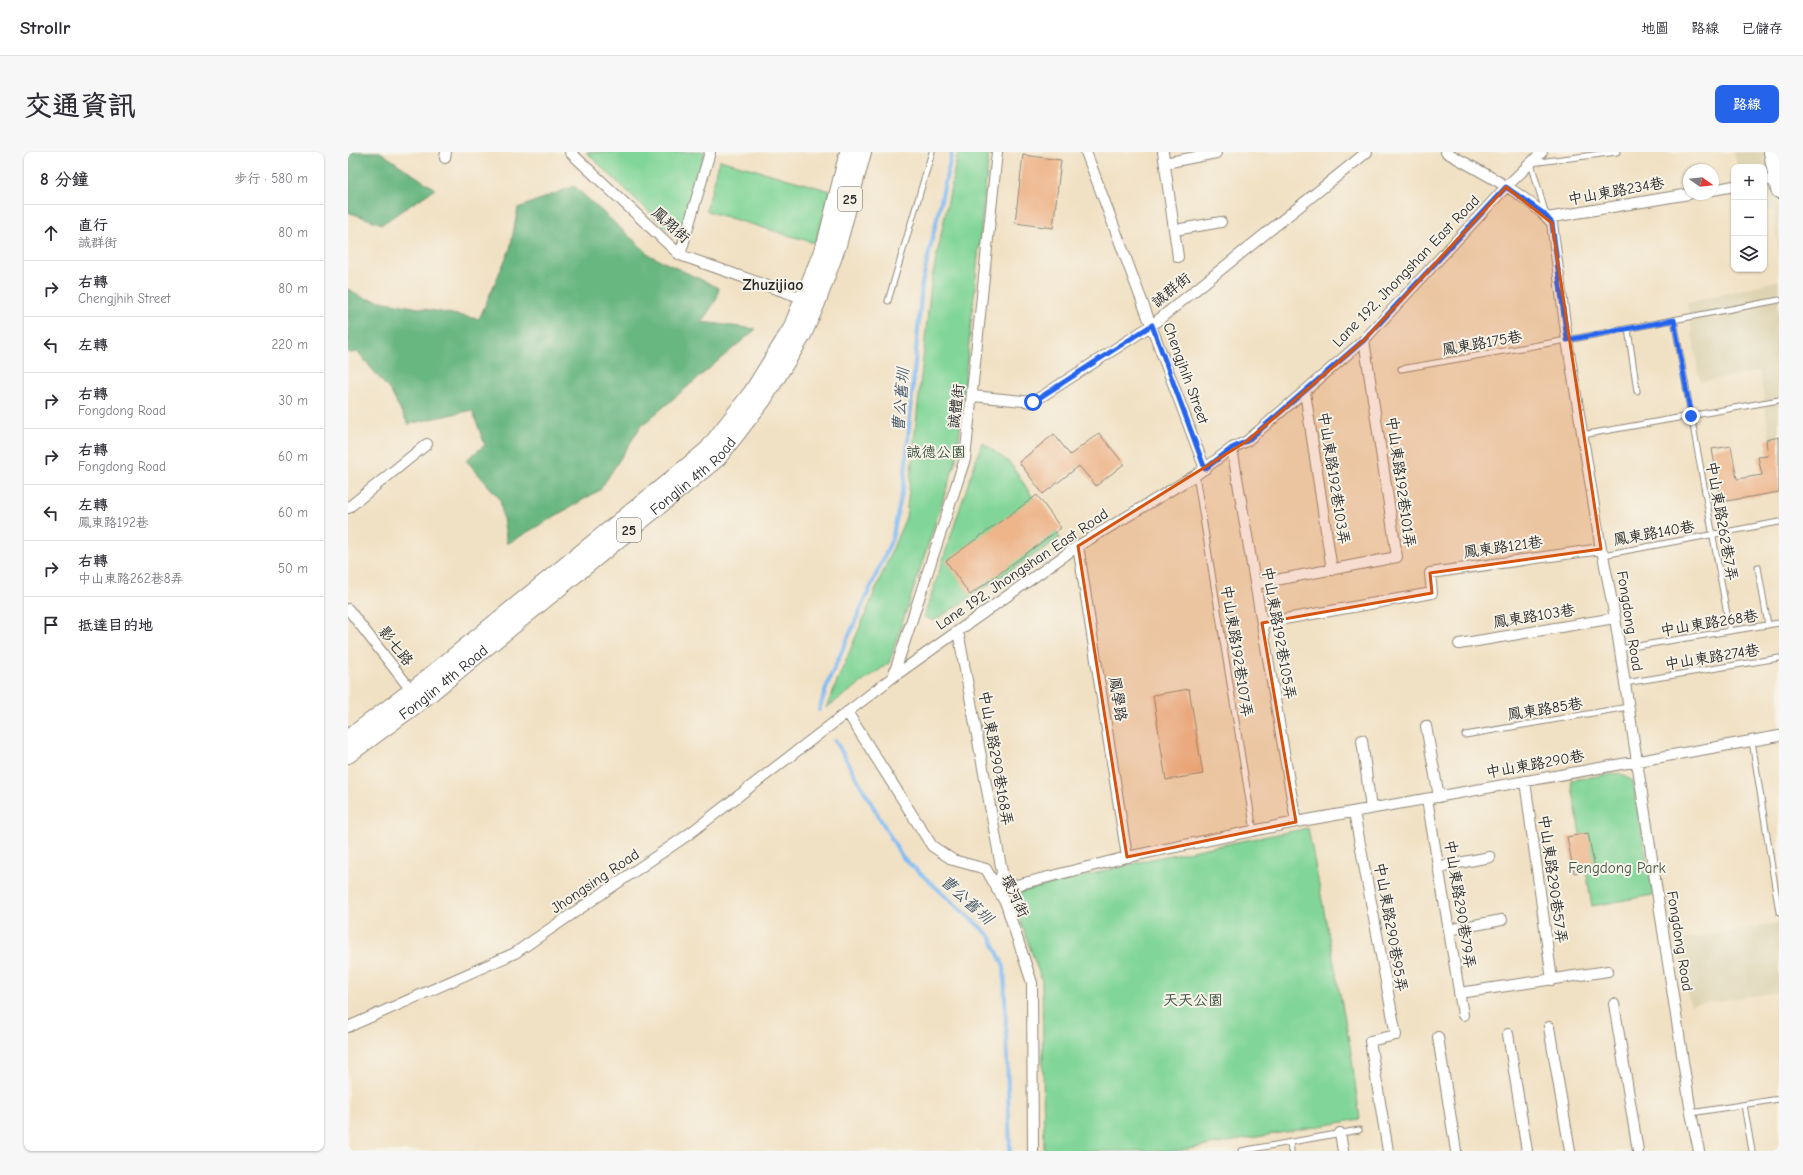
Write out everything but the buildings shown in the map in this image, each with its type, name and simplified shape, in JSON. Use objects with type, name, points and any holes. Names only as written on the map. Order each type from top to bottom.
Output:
[{"type":"main road","name":"25","points":[[832,243],[848,152]]},
{"type":"main road","name":"25","points":[[832,243],[863,152]]},
{"type":"main road","points":[[1772,152],[1775,182]]},
{"type":"main road","name":"Fonglin 4th Road","points":[[348,755],[415,696],[707,450],[752,392],[810,301],[832,243]]},
{"type":"main road","name":"Fonglin 4th Road","points":[[348,738],[415,696]]},
{"type":"street","name":"鳳翔街","points":[[570,152],[680,255],[810,301]]},
{"type":"street","points":[[680,255],[710,152]]},
{"type":"street","name":"誠體街","points":[[893,677],[965,459],[973,396],[997,152]]},
{"type":"street","name":"Chengjhih Street","points":[[1086,152],[1205,469]]},
{"type":"street","points":[[1163,152],[1178,257]]},
{"type":"street","name":"誠群街","points":[[973,396],[1033,402],[1152,325],[1367,152]]},
{"type":"street","points":[[1446,152],[1506,187],[1547,218]]},
{"type":"street","name":"Lane 192, Jhongshan East Road","points":[[835,720],[1078,546],[1196,475],[1232,448],[1247,441],[1364,340],[1506,187],[1542,152]]},
{"type":"street","points":[[1165,163],[1216,153]]},
{"type":"street","points":[[1719,189],[1731,187]]},
{"type":"street","name":"中山東路234巷","points":[[1547,218],[1683,195]]},
{"type":"street","name":"Fongdong Road","points":[[1547,218],[1552,223],[1567,340],[1582,435],[1625,683],[1691,1113],[1699,1151]]},
{"type":"street","points":[[1175,230],[1221,222]]},
{"type":"street","name":"中山東路192巷101弄","points":[[1255,584],[1397,557],[1364,340]]},
{"type":"street","name":"中山東路192巷103弄","points":[[1305,392],[1332,570]]},
{"type":"street","points":[[348,508],[427,444]]},
{"type":"street","name":"中山東路192巷105弄","points":[[1232,448],[1296,822]]},
{"type":"street","name":"鳳學路","points":[[1078,546],[1127,857]]},
{"type":"street","name":"鳳東路121巷","points":[[1262,623],[1432,593],[1430,573],[1602,552]]},
{"type":"street","name":"影七路","points":[[348,610],[415,696]]},
{"type":"street","name":"鳳東路103巷","points":[[1459,644],[1614,618]]},
{"type":"street","name":"中山東路290巷168弄","points":[[958,631],[1002,872],[997,890]]},
{"type":"street","name":"環河街","points":[[847,712],[932,846],[953,860],[986,869],[1006,904],[1032,983],[1034,1151]]},
{"type":"street","name":"Jhongsing Road","points":[[348,1027],[515,953],[690,834],[835,720]]},
{"type":"street","points":[[1426,726],[1438,797]]},
{"type":"street","name":"中山東路290巷","points":[[997,890],[1127,857],[1296,822],[1779,736]]},
{"type":"street","points":[[1362,740],[1370,809]]},
{"type":"street","name":"中山東路290巷57弄","points":[[1525,781],[1552,980]]},
{"type":"street","name":"中山東路290巷79弄","points":[[1427,799],[1463,1015]]},
{"type":"street","name":"中山東路290巷95弄","points":[[1354,812],[1396,1035],[1370,1041],[1388,1151]]},
{"type":"street","points":[[1438,867],[1490,857]]},
{"type":"street","points":[[1448,930],[1502,920]]},
{"type":"street","points":[[1459,992],[1608,971]]},
{"type":"street","points":[[1614,1004],[1638,1151]]},
{"type":"street","points":[[1549,1027],[1570,1151]]},
{"type":"street","points":[[1508,1034],[1527,1151]]},
{"type":"street","points":[[1438,1037],[1456,1151]]},
{"type":"street","points":[[1340,1133],[1343,1151]]},
{"type":"lane","points":[[888,301],[932,152]]},
{"type":"lane","points":[[1547,218],[1531,163],[1617,152]]},
{"type":"lane","name":"鳳東路175巷","points":[[1401,369],[1628,329],[1779,300]]},
{"type":"lane","name":"中山東路262巷7弄","points":[[1674,320],[1730,631]]},
{"type":"lane","points":[[1628,329],[1637,391]]},
{"type":"lane","points":[[1582,435],[1779,400]]},
{"type":"lane","name":"中山東路192巷107弄","points":[[1196,475],[1254,831]]},
{"type":"lane","name":"鳳東路140巷","points":[[1602,552],[1779,522]]},
{"type":"lane","points":[[1758,567],[1768,625]]},
{"type":"lane","name":"中山東路268巷","points":[[1619,649],[1779,623]]},
{"type":"lane","name":"中山東路274巷","points":[[1625,683],[1779,658]]},
{"type":"lane","name":"鳳東路85巷","points":[[1465,735],[1628,707]]},
{"type":"lane","points":[[1752,741],[1779,912]]},
{"type":"lane","points":[[1691,1113],[1779,1099]]},
{"type":"lane","points":[[1744,1105],[1752,1151]]},
{"type":"lane","points":[[1241,1151],[1359,1130]]},
{"type":"lane","points":[[1290,1142],[1291,1151]]},
{"type":"highlighted area","points":[[1506,187],[1552,223],[1601,549],[1430,573],[1432,593],[1262,623],[1296,822],[1127,857],[1078,546],[1247,441],[1364,340]]},
{"type":"shaded area","points":[[1734,152],[1779,152],[1779,255],[1773,210],[1767,211],[1767,164],[1736,164]]},
{"type":"shaded area","points":[[1779,280],[1779,505],[1760,371],[1700,382],[1687,303]]},
{"type":"shaded area","points":[[1779,923],[1779,992],[1690,1005],[1677,941]]},
{"type":"green space","points":[[348,152],[380,152],[435,189],[382,224],[348,212]]},
{"type":"green space","points":[[586,152],[705,152],[679,240]]},
{"type":"green space","name":"誠德公園","points":[[958,152],[989,152],[957,457],[889,663],[826,708],[906,517],[931,284]]},
{"type":"green space","points":[[720,160],[831,191],[815,243],[706,211]]},
{"type":"green space","points":[[574,186],[651,256],[719,288],[717,298],[702,322],[756,329],[641,426],[600,490],[507,544],[500,499],[466,460],[485,445],[472,410],[408,424],[391,392],[358,352],[348,353],[348,289],[364,298],[479,319],[510,249],[518,208]]},
{"type":"green space","points":[[982,442],[1010,463],[1060,538],[934,621],[924,617]]},
{"type":"green space","name":"Fengdong Park","points":[[1619,773],[1633,781],[1653,895],[1592,906],[1571,780]]},
{"type":"green space","name":"天天公園","points":[[1308,828],[1350,1046],[1360,1119],[1177,1151],[1044,1151],[1042,981],[1016,909],[1021,892],[1151,859]]},
{"type":"waterway","name":"曹公舊圳","points":[[819,710],[829,680],[892,539],[904,484],[922,284],[952,152]]},
{"type":"waterway","name":"曹公舊圳","points":[[835,740],[902,857],[990,936],[1004,967],[1010,1151]]},
{"type":"district","name":"Zhuzijiao","points":[[773,284]]},
{"type":"route","points":[[1033,402],[1152,325],[1205,469],[1232,448],[1247,441],[1364,340],[1506,187],[1543,213],[1552,223],[1567,340],[1674,320],[1691,416]]}]
